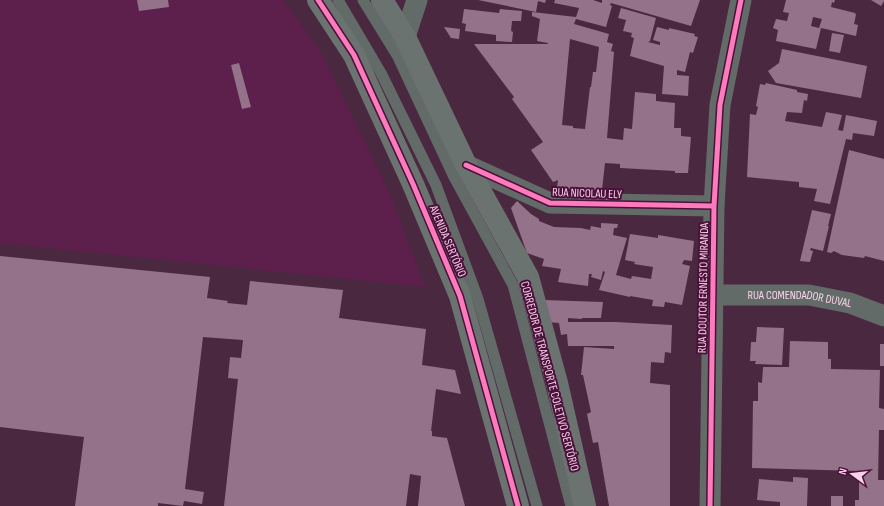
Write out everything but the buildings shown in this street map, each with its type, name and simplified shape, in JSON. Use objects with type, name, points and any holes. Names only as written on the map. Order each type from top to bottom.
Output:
[{"type":"main road","name":"AVENIDA SERTÓRIO","points":[[318,0],[354,54],[410,176],[460,296],[518,506]]},
{"type":"main road","points":[[382,0],[401,46],[528,277],[557,383],[585,506]]},
{"type":"street","points":[[401,46],[417,0]]},
{"type":"street","name":"RUA DOUTOR ERNESTO MIRANDA","points":[[710,506],[714,206],[720,105],[741,0]]},
{"type":"street","name":"RUA NICOLAU ELY","points":[[466,165],[550,203],[714,206]]},
{"type":"street","name":"RUA COMENDADOR DUVAL","points":[[713,295],[809,295],[850,303],[884,316]]},
{"type":"lane","points":[[338,0],[381,73],[436,185],[478,299],[537,506]]},
{"type":"lane","name":"CORREDOR DE TRANSPORTE COLETIVO SERTÓRIO","points":[[363,0],[401,46],[453,175],[513,284],[571,506]]},
{"type":"shaded area","points":[[0,0],[283,0],[321,52],[391,196],[425,287],[0,243]]},
{"type":"cycle path","points":[[318,0],[354,55],[413,184],[460,296],[518,506]]},
{"type":"cycle path","points":[[710,506],[714,206],[720,105],[741,0]]},
{"type":"cycle path","points":[[466,165],[550,203],[714,206]]}]
